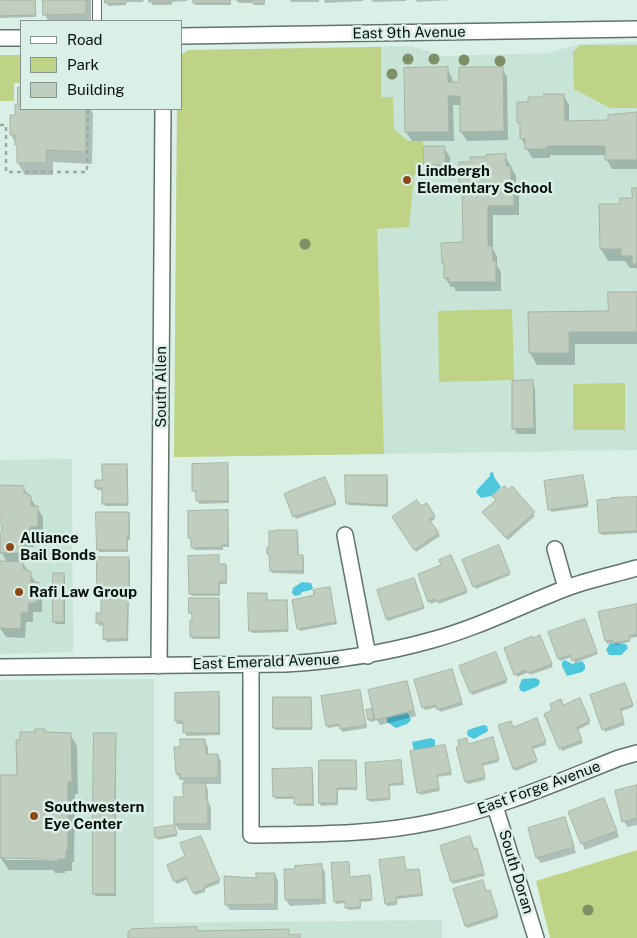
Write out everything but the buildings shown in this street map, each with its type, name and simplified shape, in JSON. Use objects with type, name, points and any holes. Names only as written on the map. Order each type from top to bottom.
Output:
[{"type":"street","name":"East 9th Avenue","points":[[182,36],[637,29]]},
{"type":"street","points":[[0,38],[20,38]]},
{"type":"street","name":"South Allen","points":[[159,666],[163,110]]},
{"type":"street","points":[[345,535],[368,656]]},
{"type":"street","points":[[555,549],[566,588]]},
{"type":"street","name":"East Emerald Avenue","points":[[0,667],[251,666],[328,662],[368,656],[433,640],[472,627],[566,588],[637,568]]},
{"type":"street","name":"East Forge Avenue","points":[[251,666],[251,835],[366,833],[432,823],[495,806],[619,758],[637,753]]},
{"type":"street","name":"South Doran","points":[[495,806],[536,938]]},
{"type":"lane","points":[[97,0],[97,20]]},
{"type":"path","points":[[0,125],[6,125],[6,172],[88,172],[88,110]]},
{"type":"shaded area","name":"Lindbergh Elementary School","points":[[637,42],[637,450],[174,457],[177,110],[182,110],[182,54],[188,50],[411,46],[443,56],[548,53],[580,44]]},
{"type":"shaded area","points":[[72,459],[73,652],[0,654],[0,460]]},
{"type":"shaded area","points":[[154,679],[154,923],[442,920],[442,938],[0,938],[0,680]]},
{"type":"green space","points":[[580,45],[637,45],[637,108],[610,108],[574,89],[573,52]]},
{"type":"green space","points":[[381,47],[381,97],[393,97],[394,129],[408,141],[423,141],[423,168],[414,176],[409,227],[377,229],[384,454],[174,457],[177,110],[182,110],[182,54],[188,50]]},
{"type":"green space","points":[[0,55],[20,55],[20,83],[14,83],[14,101],[0,101]]},
{"type":"green space","points":[[512,309],[514,380],[439,382],[438,311]]},
{"type":"green space","points":[[625,383],[625,430],[573,430],[573,384]]},
{"type":"green space","points":[[637,850],[637,938],[550,938],[536,881]]},
{"type":"water","points":[[493,472],[501,487],[491,496],[481,498],[476,492],[490,476],[490,473]]},
{"type":"water","points":[[302,582],[311,583],[313,588],[295,596],[292,593],[293,588]]},
{"type":"water","points":[[610,643],[626,644],[628,648],[621,655],[609,655],[606,650]]},
{"type":"water","points":[[565,660],[572,664],[582,661],[585,669],[582,672],[567,676],[562,666],[562,662]]},
{"type":"water","points":[[536,678],[540,681],[538,686],[524,692],[520,690],[519,687],[522,679]]},
{"type":"water","points":[[408,713],[411,720],[407,724],[396,728],[387,722],[387,718]]},
{"type":"water","points":[[483,725],[487,726],[488,731],[474,739],[468,736],[468,730]]},
{"type":"water","points":[[431,738],[435,740],[435,747],[414,751],[412,742]]},
{"type":"place","name":"Lindbergh Elementary School","points":[[407,180]]},
{"type":"place","name":"Alliance Bail Bonds","points":[[10,547]]},
{"type":"place","name":"Rafi Law Group","points":[[19,592]]},
{"type":"place","name":"Southwestern Eye Center","points":[[34,816]]}]
